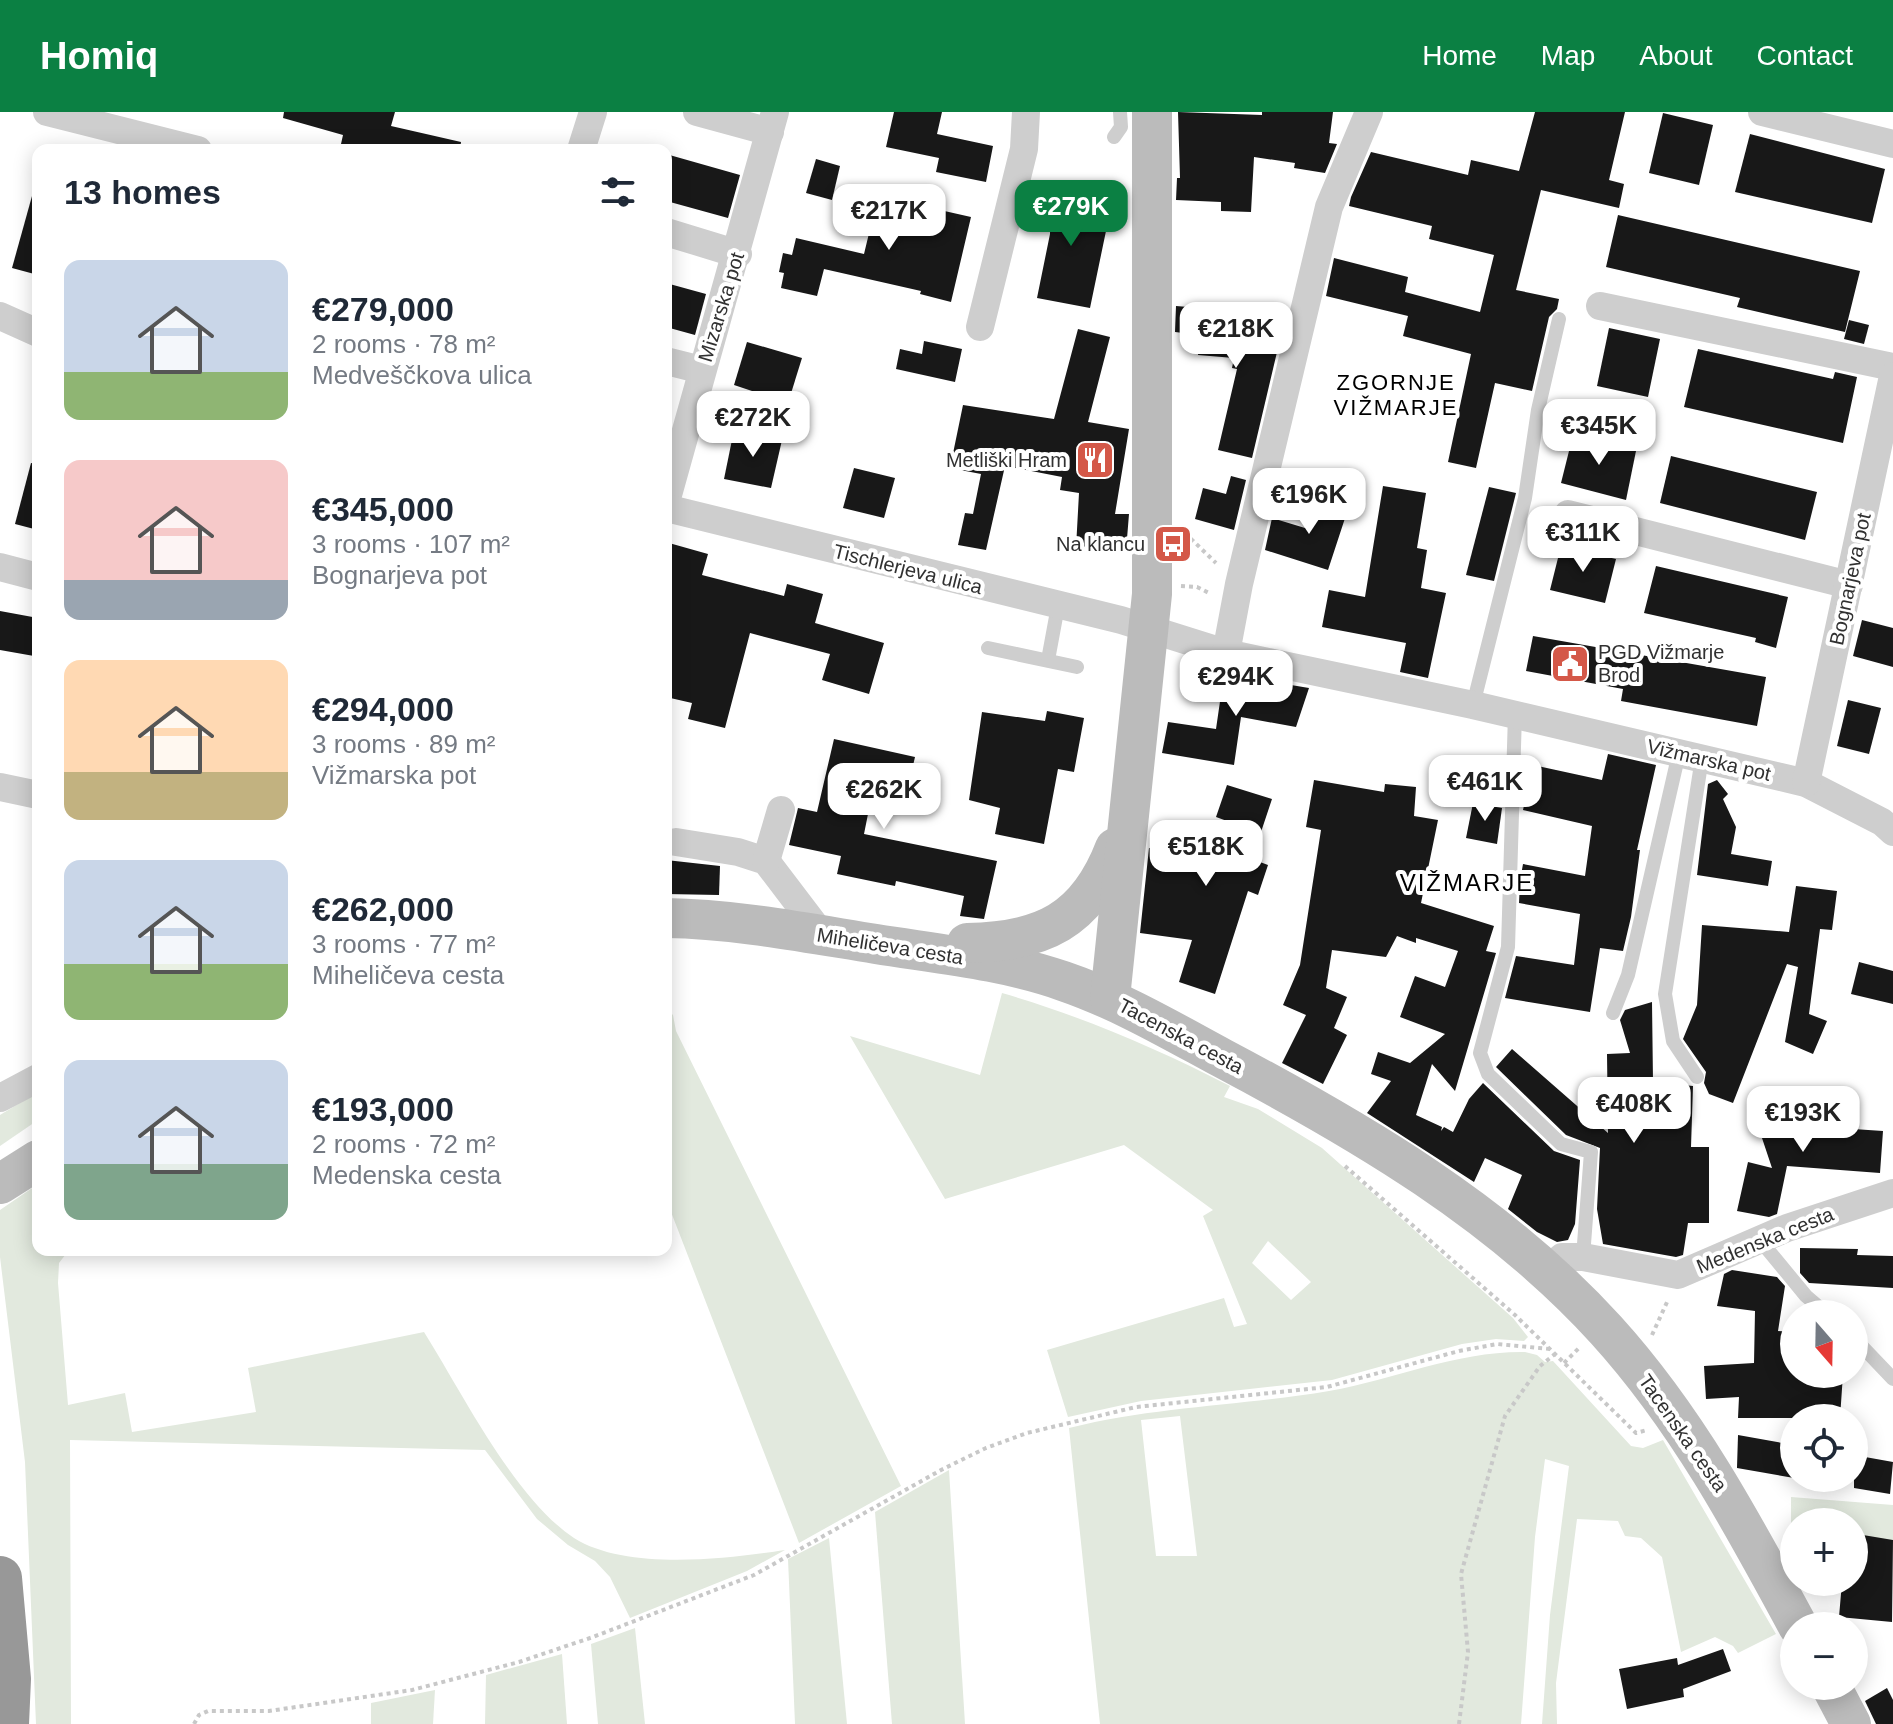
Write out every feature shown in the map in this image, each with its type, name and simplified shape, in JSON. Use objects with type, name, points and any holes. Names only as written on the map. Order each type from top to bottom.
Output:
[{"type":"highway","points":[[0,1578],[9,1679],[7,1724]]},
{"type":"main road","name":"Tacenska cesta","points":[[1152,112],[1150,629],[1127,818],[1110,998],[1337,1120],[1476,1214],[1545,1271],[1607,1332],[1674,1417],[1724,1492],[1790,1612]]},
{"type":"main road","points":[[878,944],[1008,942],[1056,925],[1075,913],[1093,892],[1127,818]]},
{"type":"main road","name":"Miheličeva cesta","points":[[672,919],[823,936],[1005,964],[1110,998]]},
{"type":"main road","points":[[0,1184],[32,1164]]},
{"type":"main road","points":[[1838,1700],[1851,1724]]},
{"type":"street","points":[[47,112],[174,144]]},
{"type":"street","points":[[583,144],[593,112]]},
{"type":"street","points":[[697,112],[772,122]]},
{"type":"street","points":[[980,327],[1024,149],[1026,112]]},
{"type":"street","points":[[1226,653],[1237,594],[1329,207],[1369,112]]},
{"type":"street","points":[[1762,112],[1893,144]]},
{"type":"street","name":"Mizarska pot","points":[[672,482],[738,254],[772,122]]},
{"type":"street","points":[[672,234],[738,254]]},
{"type":"street","points":[[1600,306],[1893,367]]},
{"type":"street","points":[[0,316],[32,330]]},
{"type":"street","points":[[672,362],[702,370]]},
{"type":"street","name":"Bognarjeva pot","points":[[1806,783],[1893,376]]},
{"type":"street","name":"Tischlerjeva ulica","points":[[672,507],[1150,629]]},
{"type":"street","points":[[1568,514],[1849,585]]},
{"type":"street","points":[[0,567],[32,575]]},
{"type":"street","name":"Vižmarska pot","points":[[1150,629],[1226,653],[1515,714],[1806,783],[1882,822],[1893,832]]},
{"type":"street","points":[[0,787],[32,794]]},
{"type":"street","points":[[766,861],[781,810]]},
{"type":"street","points":[[676,842],[738,852],[766,861],[823,936]]},
{"type":"street","points":[[0,1098],[32,1081]]},
{"type":"street","name":"Medenska cesta","points":[[1545,1271],[1562,1257],[1583,1257],[1678,1275],[1759,1239],[1893,1193]]},
{"type":"lane","points":[[1114,137],[1121,127],[1120,112]]},
{"type":"lane","points":[[1473,705],[1525,498],[1538,410],[1559,319]]},
{"type":"lane","points":[[1048,660],[1058,606]]},
{"type":"lane","points":[[988,648],[1077,667]]},
{"type":"lane","points":[[1515,714],[1508,947],[1480,1053],[1488,1074],[1561,1144],[1591,1152],[1583,1257]]},
{"type":"lane","points":[[1613,1013],[1628,975],[1691,756]]},
{"type":"lane","points":[[1691,756],[1665,994],[1673,1041],[1697,1077]]},
{"type":"lane","points":[[1759,1239],[1811,1300]]},
{"type":"lane","points":[[1868,1353],[1893,1379]]},
{"type":"path","points":[[1178,527],[1237,594]]},
{"type":"path","points":[[1178,586],[1237,594]]},
{"type":"path","points":[[1334,1155],[1553,1352],[1636,1433],[1674,1417]]},
{"type":"path","points":[[1652,1335],[1666,1302],[1675,1291]]},
{"type":"path","points":[[194,1724],[199,1715],[208,1711],[269,1711],[412,1690],[519,1662],[593,1637],[754,1575],[941,1470],[986,1448],[1027,1433],[1136,1407],[1327,1387],[1459,1351],[1497,1344],[1553,1352]]},
{"type":"path","points":[[1564,1363],[1582,1345]]},
{"type":"path","points":[[1459,1724],[1468,1652],[1461,1574],[1505,1416],[1553,1352]]},
{"type":"shaded area","points":[[1002,993],[1118,1034],[1174,1059],[1230,1086],[1224,1097],[1258,1109],[1322,1148],[1513,1318],[1528,1337],[1524,1341],[1496,1339],[1462,1344],[1332,1380],[1141,1401],[1068,1417],[1047,1350],[1224,1298],[1234,1327],[1247,1324],[1203,1216],[1213,1210],[1124,1145],[945,1199],[850,1036],[980,1075]],"holes":[[[1268,1241],[1311,1282],[1291,1300],[1252,1263]]]},
{"type":"shaded area","points":[[672,1014],[676,1031],[901,1486],[799,1543],[672,1215]]},
{"type":"shaded area","points":[[32,1096],[32,1124],[0,1146],[0,1115]]},
{"type":"shaded area","points":[[32,1188],[32,1256],[64,1256],[59,1263],[58,1283],[68,1405],[125,1393],[132,1432],[256,1412],[248,1368],[424,1332],[510,1472],[552,1520],[574,1538],[596,1548],[648,1559],[706,1559],[785,1550],[747,1571],[630,1618],[610,1577],[595,1561],[568,1545],[537,1519],[485,1450],[70,1440],[71,1724],[36,1724],[25,1462],[0,1257],[0,1210]]},
{"type":"shaded area","points":[[1525,1352],[1537,1355],[1545,1362],[1553,1361],[1631,1446],[1643,1448],[1663,1440],[1776,1634],[1738,1653],[1733,1646],[1715,1637],[1681,1652],[1662,1557],[1641,1538],[1625,1536],[1618,1521],[1577,1519],[1556,1683],[1557,1724],[1542,1724],[1550,1615],[1569,1466],[1545,1459],[1535,1537],[1521,1724],[1100,1724],[1069,1428],[1135,1415],[1329,1391],[1451,1361]],"holes":[[[1180,1416],[1197,1556],[1156,1556],[1141,1420]]]},
{"type":"shaded area","points":[[949,1470],[965,1724],[892,1724],[875,1512]]},
{"type":"shaded area","points":[[1791,1497],[1893,1505],[1893,1550],[1868,1544],[1868,1508],[1791,1508]]},
{"type":"shaded area","points":[[829,1538],[847,1724],[795,1724],[788,1559]]},
{"type":"shaded area","points":[[635,1628],[645,1724],[598,1724],[591,1644]]},
{"type":"shaded area","points":[[562,1654],[567,1724],[485,1724],[486,1675]]},
{"type":"shaded area","points":[[435,1690],[433,1724],[371,1724],[371,1703]]},
{"type":"building","points":[[284,112],[395,112],[391,126],[461,144],[341,144],[343,135],[283,118]]},
{"type":"building","points":[[894,112],[942,112],[937,134],[993,146],[986,182],[936,172],[939,158],[886,147]]},
{"type":"building","points":[[1178,112],[1262,115],[1262,112],[1333,112],[1329,143],[1337,144],[1325,173],[1294,168],[1295,163],[1254,157],[1251,212],[1221,211],[1221,202],[1176,200],[1177,178],[1180,178]]},
{"type":"building","points":[[1535,112],[1625,112],[1609,180],[1624,184],[1619,208],[1541,190],[1516,290],[1559,299],[1557,309],[1549,317],[1532,391],[1495,383],[1476,468],[1448,462],[1471,354],[1403,336],[1408,316],[1326,296],[1334,258],[1408,277],[1405,292],[1480,312],[1494,255],[1429,239],[1432,226],[1349,206],[1351,197],[1371,152],[1468,175],[1471,160],[1519,171]]},
{"type":"building","points":[[1663,113],[1713,125],[1699,185],[1649,173]]},
{"type":"building","points":[[1750,134],[1885,169],[1872,223],[1735,192]]},
{"type":"building","points":[[672,156],[740,175],[728,218],[672,203]]},
{"type":"building","points":[[816,159],[840,166],[832,200],[806,193]]},
{"type":"building","points":[[1051,184],[1092,184],[1091,228],[1106,231],[1090,308],[1037,298],[1050,234]]},
{"type":"building","points":[[32,196],[32,273],[12,268]]},
{"type":"building","points":[[878,196],[971,217],[951,302],[920,294],[921,291],[824,269],[817,296],[781,288],[784,273],[779,272],[783,253],[792,255],[796,238],[864,254]]},
{"type":"building","points":[[1618,215],[1860,271],[1845,332],[1737,307],[1740,298],[1606,267]]},
{"type":"building","points":[[672,285],[706,294],[695,335],[672,329]]},
{"type":"building","points":[[1176,306],[1225,310],[1224,321],[1281,335],[1252,458],[1218,450],[1237,369],[1232,368],[1234,358],[1198,355],[1200,335],[1175,332]]},
{"type":"building","points":[[1849,320],[1869,325],[1864,344],[1844,339]]},
{"type":"building","points":[[1609,328],[1660,339],[1648,397],[1597,386]]},
{"type":"building","points":[[1078,329],[1110,337],[1088,422],[1129,429],[1115,514],[1129,514],[1126,551],[1076,548],[1079,493],[1060,490],[1062,477],[1005,466],[986,550],[958,545],[965,513],[973,514],[981,474],[950,468],[963,405],[1054,419]]},
{"type":"building","points":[[924,341],[962,349],[955,382],[896,369],[900,349],[922,354]]},
{"type":"building","points":[[747,342],[802,358],[788,403],[734,385]]},
{"type":"building","points":[[1698,349],[1833,379],[1835,372],[1857,377],[1843,443],[1684,407]]},
{"type":"building","points":[[734,430],[782,440],[771,488],[724,479]]},
{"type":"building","points":[[1573,435],[1636,451],[1626,500],[1561,483]]},
{"type":"building","points":[[1671,456],[1817,492],[1805,540],[1660,503]]},
{"type":"building","points":[[31,463],[32,463],[32,528],[15,524]]},
{"type":"building","points":[[854,468],[895,478],[884,518],[843,508]]},
{"type":"building","points":[[1231,476],[1246,480],[1234,530],[1195,519],[1203,488],[1226,494]]},
{"type":"building","points":[[1383,486],[1426,493],[1417,548],[1427,550],[1421,588],[1446,593],[1428,678],[1400,672],[1406,643],[1322,627],[1329,590],[1365,597]]},
{"type":"building","points":[[1489,487],[1516,493],[1494,581],[1466,575]]},
{"type":"building","points":[[1314,498],[1348,509],[1328,570],[1265,550],[1272,518],[1305,528]]},
{"type":"building","points":[[672,544],[708,554],[702,575],[784,596],[787,584],[823,594],[815,623],[884,643],[869,694],[822,680],[830,654],[750,633],[725,728],[688,719],[692,703],[672,698]]},
{"type":"building","points":[[1561,546],[1616,559],[1605,603],[1550,590]]},
{"type":"building","points":[[1656,566],[1788,597],[1776,648],[1755,642],[1756,638],[1644,613]]},
{"type":"building","points":[[0,611],[32,617],[32,656],[0,650]]},
{"type":"building","points":[[1862,620],[1893,628],[1893,667],[1853,656]]},
{"type":"building","points":[[1533,636],[1766,677],[1757,726],[1621,701],[1623,689],[1526,671]]},
{"type":"building","points":[[1224,674],[1309,688],[1296,727],[1241,717],[1234,765],[1162,753],[1168,722],[1216,729]]},
{"type":"building","points":[[1848,700],[1881,708],[1869,754],[1837,746]]},
{"type":"building","points":[[1047,711],[1084,718],[1074,772],[1058,769],[1044,844],[995,834],[1000,808],[969,800],[982,712],[1045,721]]},
{"type":"building","points":[[834,739],[915,757],[906,796],[873,789],[864,834],[997,861],[984,919],[960,916],[964,896],[896,881],[895,886],[837,874],[841,856],[789,845],[798,808],[817,812]]},
{"type":"building","points":[[1608,754],[1656,765],[1637,850],[1640,850],[1631,917],[1623,951],[1600,948],[1590,1012],[1505,998],[1516,956],[1574,965],[1580,914],[1519,903],[1520,881],[1523,864],[1585,876],[1592,826],[1523,810],[1533,765],[1602,780]]},
{"type":"building","points":[[1314,780],[1384,792],[1385,784],[1416,787],[1414,816],[1438,820],[1421,903],[1494,926],[1486,951],[1496,953],[1455,1091],[1432,1064],[1416,1115],[1442,1127],[1441,1131],[1444,1127],[1453,1132],[1469,1099],[1483,1083],[1554,1151],[1580,1160],[1575,1224],[1568,1240],[1557,1242],[1537,1232],[1508,1209],[1522,1175],[1485,1158],[1474,1182],[1367,1113],[1391,1081],[1371,1074],[1378,1052],[1410,1063],[1445,1034],[1400,1017],[1415,976],[1445,987],[1458,951],[1416,938],[1416,943],[1397,936],[1386,957],[1332,950],[1326,988],[1347,997],[1334,1028],[1347,1035],[1323,1084],[1282,1063],[1306,1015],[1283,1005],[1300,965],[1321,830],[1306,827]]},
{"type":"building","points":[[1717,780],[1728,794],[1723,799],[1736,827],[1731,854],[1772,861],[1768,886],[1697,875],[1708,784]]},
{"type":"building","points":[[1227,785],[1272,799],[1252,859],[1268,865],[1258,895],[1248,891],[1215,994],[1179,982],[1192,940],[1140,933],[1149,848],[1155,848],[1157,833],[1182,836],[1180,852],[1214,856],[1227,821],[1216,817]]},
{"type":"building","points":[[1473,803],[1502,808],[1497,844],[1466,838]]},
{"type":"building","points":[[672,861],[720,866],[719,895],[672,894]]},
{"type":"building","points":[[1796,886],[1837,891],[1832,930],[1820,929],[1809,1014],[1827,1021],[1813,1054],[1785,1042],[1798,967],[1787,964],[1733,1103],[1709,1094],[1704,1083],[1706,1072],[1683,1039],[1697,1005],[1702,925],[1789,932]]},
{"type":"building","points":[[1859,962],[1893,971],[1893,1004],[1851,994]]},
{"type":"building","points":[[1652,1002],[1653,1082],[1693,1086],[1691,1147],[1709,1147],[1709,1223],[1688,1223],[1683,1255],[1676,1257],[1603,1244],[1597,1209],[1600,1148],[1566,1135],[1496,1067],[1512,1049],[1608,1133],[1607,1054],[1630,1053],[1620,1020],[1625,1010]]},
{"type":"building","points":[[1777,1089],[1801,1093],[1794,1125],[1883,1131],[1880,1173],[1787,1166],[1777,1214],[1769,1217],[1737,1211],[1748,1162],[1772,1168],[1756,1120],[1771,1123]]},
{"type":"building","points":[[1800,1248],[1858,1249],[1857,1255],[1893,1256],[1893,1288],[1809,1283],[1800,1273]]},
{"type":"building","points":[[1732,1270],[1777,1277],[1785,1286],[1783,1300],[1780,1300],[1778,1331],[1780,1388],[1842,1388],[1841,1404],[1780,1404],[1780,1418],[1738,1418],[1739,1397],[1706,1399],[1704,1366],[1754,1363],[1755,1311],[1717,1306],[1724,1274]]},
{"type":"building","points":[[1738,1435],[1780,1442],[1780,1476],[1737,1468]]},
{"type":"building","points":[[1868,1458],[1893,1462],[1890,1494],[1868,1490]]},
{"type":"building","points":[[1868,1536],[1893,1540],[1892,1622],[1868,1620],[1868,1612],[1839,1612],[1841,1596],[1868,1596]]},
{"type":"building","points":[[1723,1649],[1731,1671],[1683,1689],[1684,1697],[1627,1709],[1619,1669],[1677,1658],[1678,1665]]},
{"type":"building","points":[[1887,1688],[1893,1700],[1893,1724],[1876,1724],[1865,1701]]},
{"type":"place","name":"Metliški Hram","points":[[1095,460]]},
{"type":"place","name":"Na klancu","points":[[1173,544]]},
{"type":"place","name":"PGD Vižmarje Brod","points":[[1570,664]]},
{"type":"district","name":"ZGORNJE VIŽMARJE","points":[[1396,394]]},
{"type":"district","name":"VIŽMARJE","points":[[1467,883]]}]
